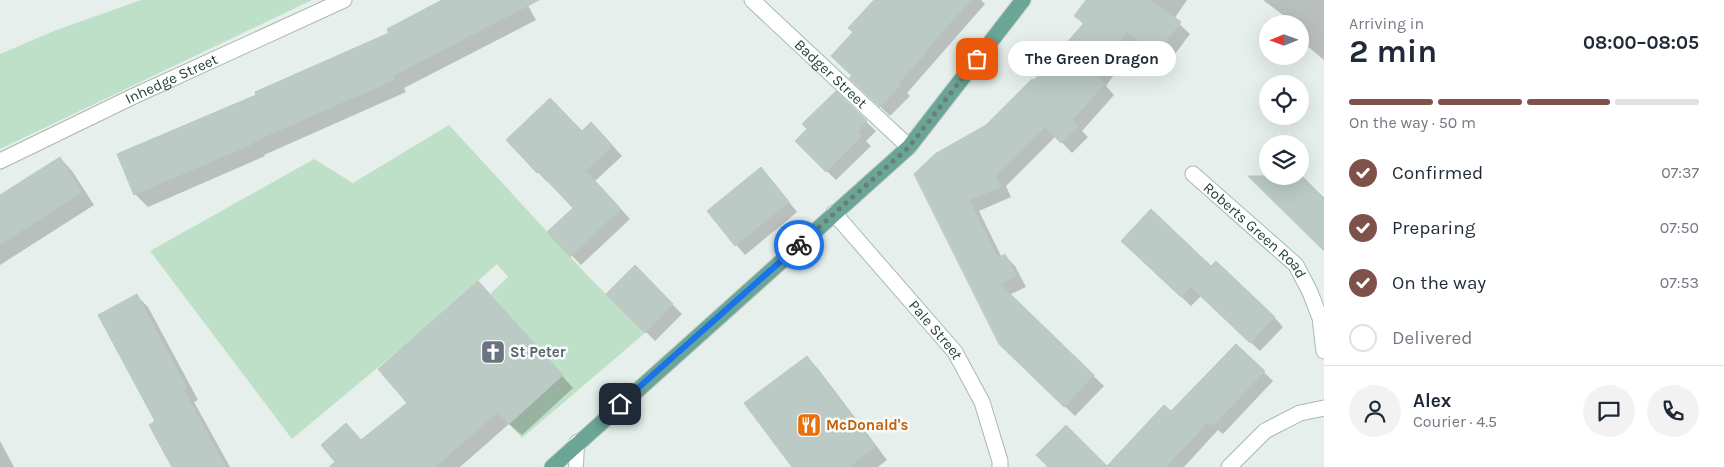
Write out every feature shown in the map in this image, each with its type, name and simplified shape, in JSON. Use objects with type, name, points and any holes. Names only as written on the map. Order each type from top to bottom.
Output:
[{"type":"main road","points":[[552,467],[909,147],[1023,0]]},
{"type":"street","name":"Inhedge Street","points":[[0,161],[125,100],[344,0]]},
{"type":"street","name":"Badger Street","points":[[752,0],[909,147]]},
{"type":"street","name":"Roberts Green Road","points":[[1192,174],[1296,265],[1310,292],[1320,318],[1324,351]]},
{"type":"street","name":"Pale Street","points":[[834,213],[955,352],[982,402],[1000,461],[1000,467]]},
{"type":"street","points":[[1229,467],[1265,431],[1300,413],[1324,408]]},
{"type":"lane","points":[[576,467],[578,442]]},
{"type":"green space","points":[[141,0],[312,0],[0,149],[0,54],[54,31]]},
{"type":"green space","points":[[449,125],[586,274],[645,333],[522,438],[509,424],[563,375],[490,294],[508,277],[497,264],[424,329],[292,439],[150,251],[314,159],[353,183]]},
{"type":"building","points":[[442,0],[539,0],[393,76],[394,80],[134,195],[117,154],[256,95],[255,92],[389,33],[387,29]]},
{"type":"building","points":[[874,0],[971,0],[927,49],[899,83],[901,85],[880,107],[849,78],[852,76],[831,56],[853,32],[848,28]]},
{"type":"building","points":[[1086,0],[1150,0],[1181,22],[1157,54],[1127,32],[1096,75],[1105,84],[1072,120],[1079,126],[1061,143],[1045,127],[996,175],[1001,187],[969,200],[998,258],[1005,254],[1017,276],[1000,284],[1094,375],[1064,407],[999,344],[914,174],[935,154],[986,125],[1032,79],[1034,80],[1084,23],[1074,16]]},
{"type":"building","points":[[836,91],[867,121],[858,131],[862,136],[826,172],[795,141],[807,129],[802,124]]},
{"type":"building","points":[[550,98],[582,131],[591,122],[613,146],[586,171],[621,209],[570,257],[547,232],[573,208],[506,140]]},
{"type":"building","points":[[60,157],[82,192],[0,245],[0,195]]},
{"type":"building","points":[[761,167],[789,202],[735,246],[707,211]]},
{"type":"building","points":[[1248,176],[1259,176],[1259,185],[1309,185],[1309,183],[1324,198],[1324,251]]},
{"type":"building","points":[[1151,209],[1211,266],[1216,261],[1275,317],[1250,343],[1191,287],[1181,297],[1121,241]]},
{"type":"building","points":[[635,265],[673,304],[645,333],[606,294]]},
{"type":"building","points":[[478,281],[563,375],[509,424],[497,413],[435,467],[329,467],[335,462],[321,445],[346,423],[361,440],[407,403],[378,369]]},
{"type":"building","points":[[137,294],[187,388],[184,390],[226,467],[172,467],[149,425],[155,421],[98,315]]},
{"type":"building","points":[[1236,344],[1265,371],[1213,426],[1208,422],[1166,467],[1048,467],[1036,455],[1066,425],[1107,466],[1164,405],[1171,411]]},
{"type":"building","name":"McDonald's","points":[[807,356],[875,447],[849,467],[792,467],[744,403]]},
{"type":"way so far","points":[[799,245],[909,147],[977,59]]},
{"type":"place","name":"The Green Dragon","points":[[977,59]]},
{"type":"place","name":"St Peter","points":[[493,352]]},
{"type":"place","name":"McDonald's","points":[[809,425]]},
{"type":"route","points":[[620,404],[799,245]]}]
